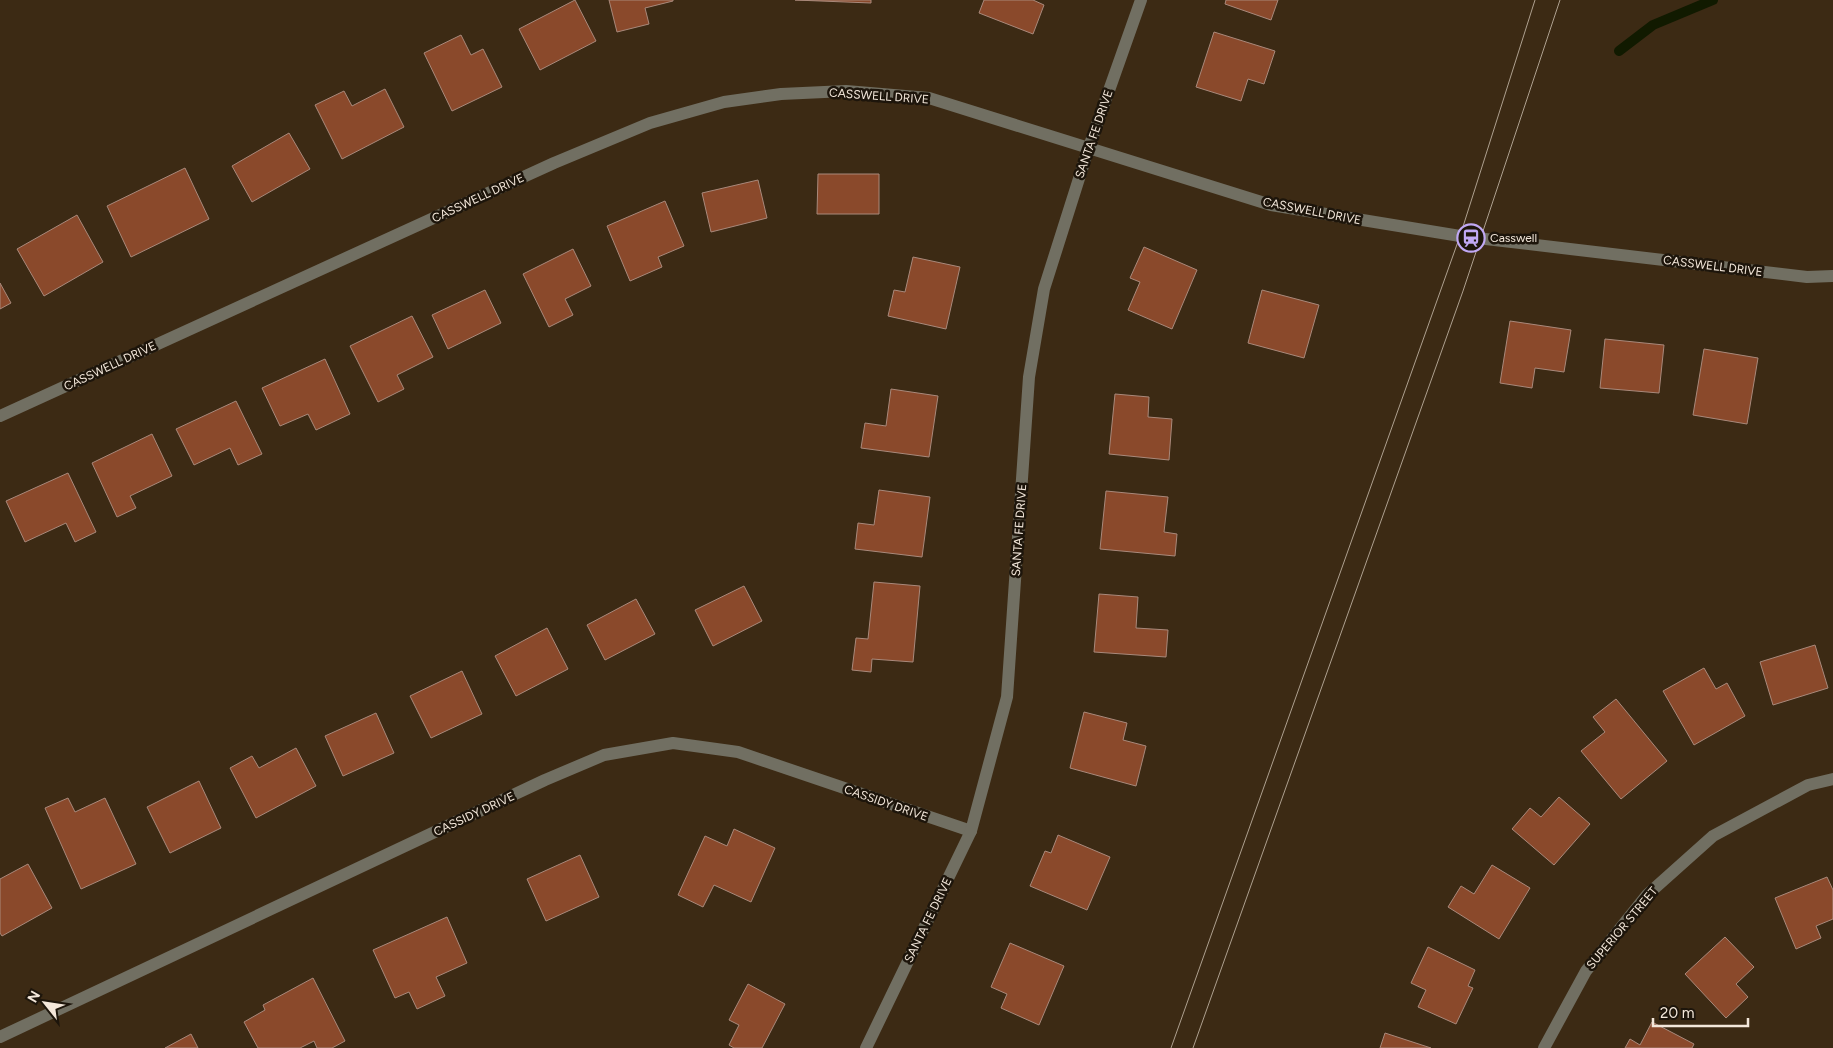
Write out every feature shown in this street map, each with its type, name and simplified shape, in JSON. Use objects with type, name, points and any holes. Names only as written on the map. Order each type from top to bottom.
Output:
[{"type":"street","name":"SANTA FE DRIVE","points":[[866,1048],[971,831],[1007,697],[1029,377],[1044,289],[1089,147],[1141,0]]},
{"type":"street","name":"CASSWELL DRIVE","points":[[0,416],[554,163],[650,123],[724,102],[781,94],[846,91],[929,98],[1271,205],[1467,237],[1807,277],[1833,276]]},
{"type":"street","name":"CASSIDY DRIVE","points":[[0,1036],[546,780],[604,755],[673,743],[738,752],[971,831]]},
{"type":"street","name":"SUPERIOR STREET","points":[[1544,1048],[1586,971],[1647,894],[1713,836],[1808,785],[1833,779]]},
{"type":"building","points":[[575,0],[596,41],[540,70],[519,29]]},
{"type":"building","points":[[609,0],[673,1],[645,8],[649,24],[617,32]]},
{"type":"building","points":[[795,0],[871,0],[871,3]]},
{"type":"building","points":[[984,0],[1033,0],[1044,5],[1033,34],[979,13]]},
{"type":"building","points":[[1226,0],[1278,0],[1271,20],[1225,4]]},
{"type":"building","points":[[1214,32],[1275,51],[1264,84],[1248,79],[1241,101],[1196,87]]},
{"type":"building","points":[[461,35],[471,55],[483,49],[502,87],[452,111],[424,53]]},
{"type":"building","points":[[385,89],[404,127],[342,159],[315,105],[344,91],[352,106]]},
{"type":"building","points":[[289,133],[310,169],[252,202],[232,166]]},
{"type":"building","points":[[185,168],[209,219],[131,257],[107,206]]},
{"type":"building","points":[[818,174],[879,174],[879,214],[817,214]]},
{"type":"building","points":[[758,180],[767,218],[711,232],[702,193]]},
{"type":"building","points":[[665,201],[684,246],[658,257],[662,267],[630,281],[607,226]]},
{"type":"building","points":[[77,215],[103,262],[44,296],[17,249]]},
{"type":"building","points":[[1144,247],[1197,270],[1172,329],[1128,310],[1140,282],[1130,278]]},
{"type":"building","points":[[573,249],[591,286],[565,299],[573,315],[549,327],[523,274]]},
{"type":"building","points":[[913,257],[960,267],[946,329],[888,316],[894,290],[905,292]]},
{"type":"building","points":[[0,283],[11,303],[0,309]]},
{"type":"building","points":[[485,290],[501,323],[448,349],[432,315]]},
{"type":"building","points":[[1262,290],[1319,305],[1304,358],[1248,343]]},
{"type":"building","points":[[412,316],[433,357],[397,375],[404,389],[378,402],[350,346]]},
{"type":"building","points":[[1510,321],[1571,330],[1564,372],[1535,368],[1532,388],[1500,383]]},
{"type":"building","points":[[1605,339],[1664,345],[1659,393],[1600,388]]},
{"type":"building","points":[[1704,349],[1758,358],[1747,424],[1693,415]]},
{"type":"building","points":[[325,359],[350,414],[316,430],[308,414],[280,426],[262,388]]},
{"type":"building","points":[[891,389],[938,396],[929,457],[861,448],[865,423],[886,426]]},
{"type":"building","points":[[1115,394],[1149,397],[1148,417],[1172,419],[1169,460],[1109,454]]},
{"type":"building","points":[[236,401],[262,454],[238,465],[230,448],[194,465],[176,429]]},
{"type":"building","points":[[152,434],[172,476],[130,496],[136,508],[117,517],[92,463]]},
{"type":"building","points":[[68,473],[96,532],[75,542],[66,523],[25,542],[6,501]]},
{"type":"building","points":[[879,490],[930,497],[922,557],[855,549],[858,523],[874,525]]},
{"type":"building","points":[[1106,491],[1168,497],[1164,532],[1177,534],[1175,556],[1100,549]]},
{"type":"building","points":[[874,582],[920,586],[913,662],[872,659],[871,672],[852,670],[856,638],[868,639]]},
{"type":"building","points":[[744,586],[762,621],[713,646],[695,610]]},
{"type":"building","points":[[1099,594],[1138,597],[1136,628],[1168,630],[1166,657],[1094,652]]},
{"type":"building","points":[[636,599],[655,634],[605,660],[587,625]]},
{"type":"building","points":[[547,628],[568,669],[516,696],[495,656]]},
{"type":"building","points":[[1815,645],[1828,688],[1773,705],[1760,662]]},
{"type":"building","points":[[1704,668],[1716,689],[1727,683],[1745,716],[1694,745],[1663,691]]},
{"type":"building","points":[[462,671],[482,714],[431,738],[410,696]]},
{"type":"building","points":[[1616,699],[1667,761],[1621,799],[1581,751],[1605,732],[1593,717]]},
{"type":"building","points":[[1084,712],[1127,723],[1123,740],[1146,746],[1136,786],[1070,768]]},
{"type":"building","points":[[376,713],[394,753],[343,776],[325,736]]},
{"type":"building","points":[[296,748],[316,786],[256,818],[230,768],[252,756],[259,768]]},
{"type":"building","points":[[199,781],[221,828],[170,853],[147,807]]},
{"type":"building","points":[[1559,797],[1590,824],[1554,865],[1512,829],[1530,808],[1541,817]]},
{"type":"building","points":[[68,798],[75,812],[105,798],[136,864],[81,889],[45,808]]},
{"type":"building","points":[[734,829],[775,848],[751,902],[714,885],[703,907],[678,895],[705,836],[727,846]]},
{"type":"building","points":[[1058,835],[1110,857],[1087,910],[1030,886],[1045,851],[1051,853]]},
{"type":"building","points":[[580,855],[599,897],[546,921],[527,879]]},
{"type":"building","points":[[28,864],[52,908],[2,936],[0,933],[0,879]]},
{"type":"building","points":[[1492,865],[1530,888],[1499,939],[1448,907],[1461,886],[1474,894]]},
{"type":"building","points":[[1827,877],[1833,890],[1833,919],[1816,926],[1821,938],[1796,949],[1775,898]]},
{"type":"building","points":[[447,917],[467,963],[436,977],[445,996],[417,1009],[409,992],[395,998],[373,950]]},
{"type":"building","points":[[1725,937],[1754,967],[1736,984],[1748,997],[1726,1018],[1685,974]]},
{"type":"building","points":[[1010,943],[1064,966],[1039,1025],[1001,1008],[1007,994],[991,987]]},
{"type":"building","points":[[1428,947],[1475,970],[1468,986],[1473,988],[1456,1024],[1418,1007],[1426,990],[1411,983]]},
{"type":"building","points":[[313,978],[345,1041],[332,1048],[317,1048],[314,1041],[300,1048],[258,1048],[244,1022],[265,1010],[263,1005]]},
{"type":"building","points":[[748,984],[785,1004],[762,1048],[734,1048],[729,1045],[739,1025],[729,1020]]},
{"type":"building","points":[[1652,1022],[1694,1044],[1692,1048],[1625,1048],[1630,1039],[1640,1045]]},
{"type":"building","points":[[1385,1033],[1431,1048],[1380,1048]]},
{"type":"building","points":[[191,1034],[198,1048],[165,1048]]},
{"type":"waterway","points":[[1619,51],[1653,25],[1713,0]]},
{"type":"tram line","points":[[1171,1048],[1460,236],[1535,0]]},
{"type":"tram line","points":[[1193,1048],[1463,291],[1560,0]]},
{"type":"place","name":"Casswell","points":[[1471,238]]}]
